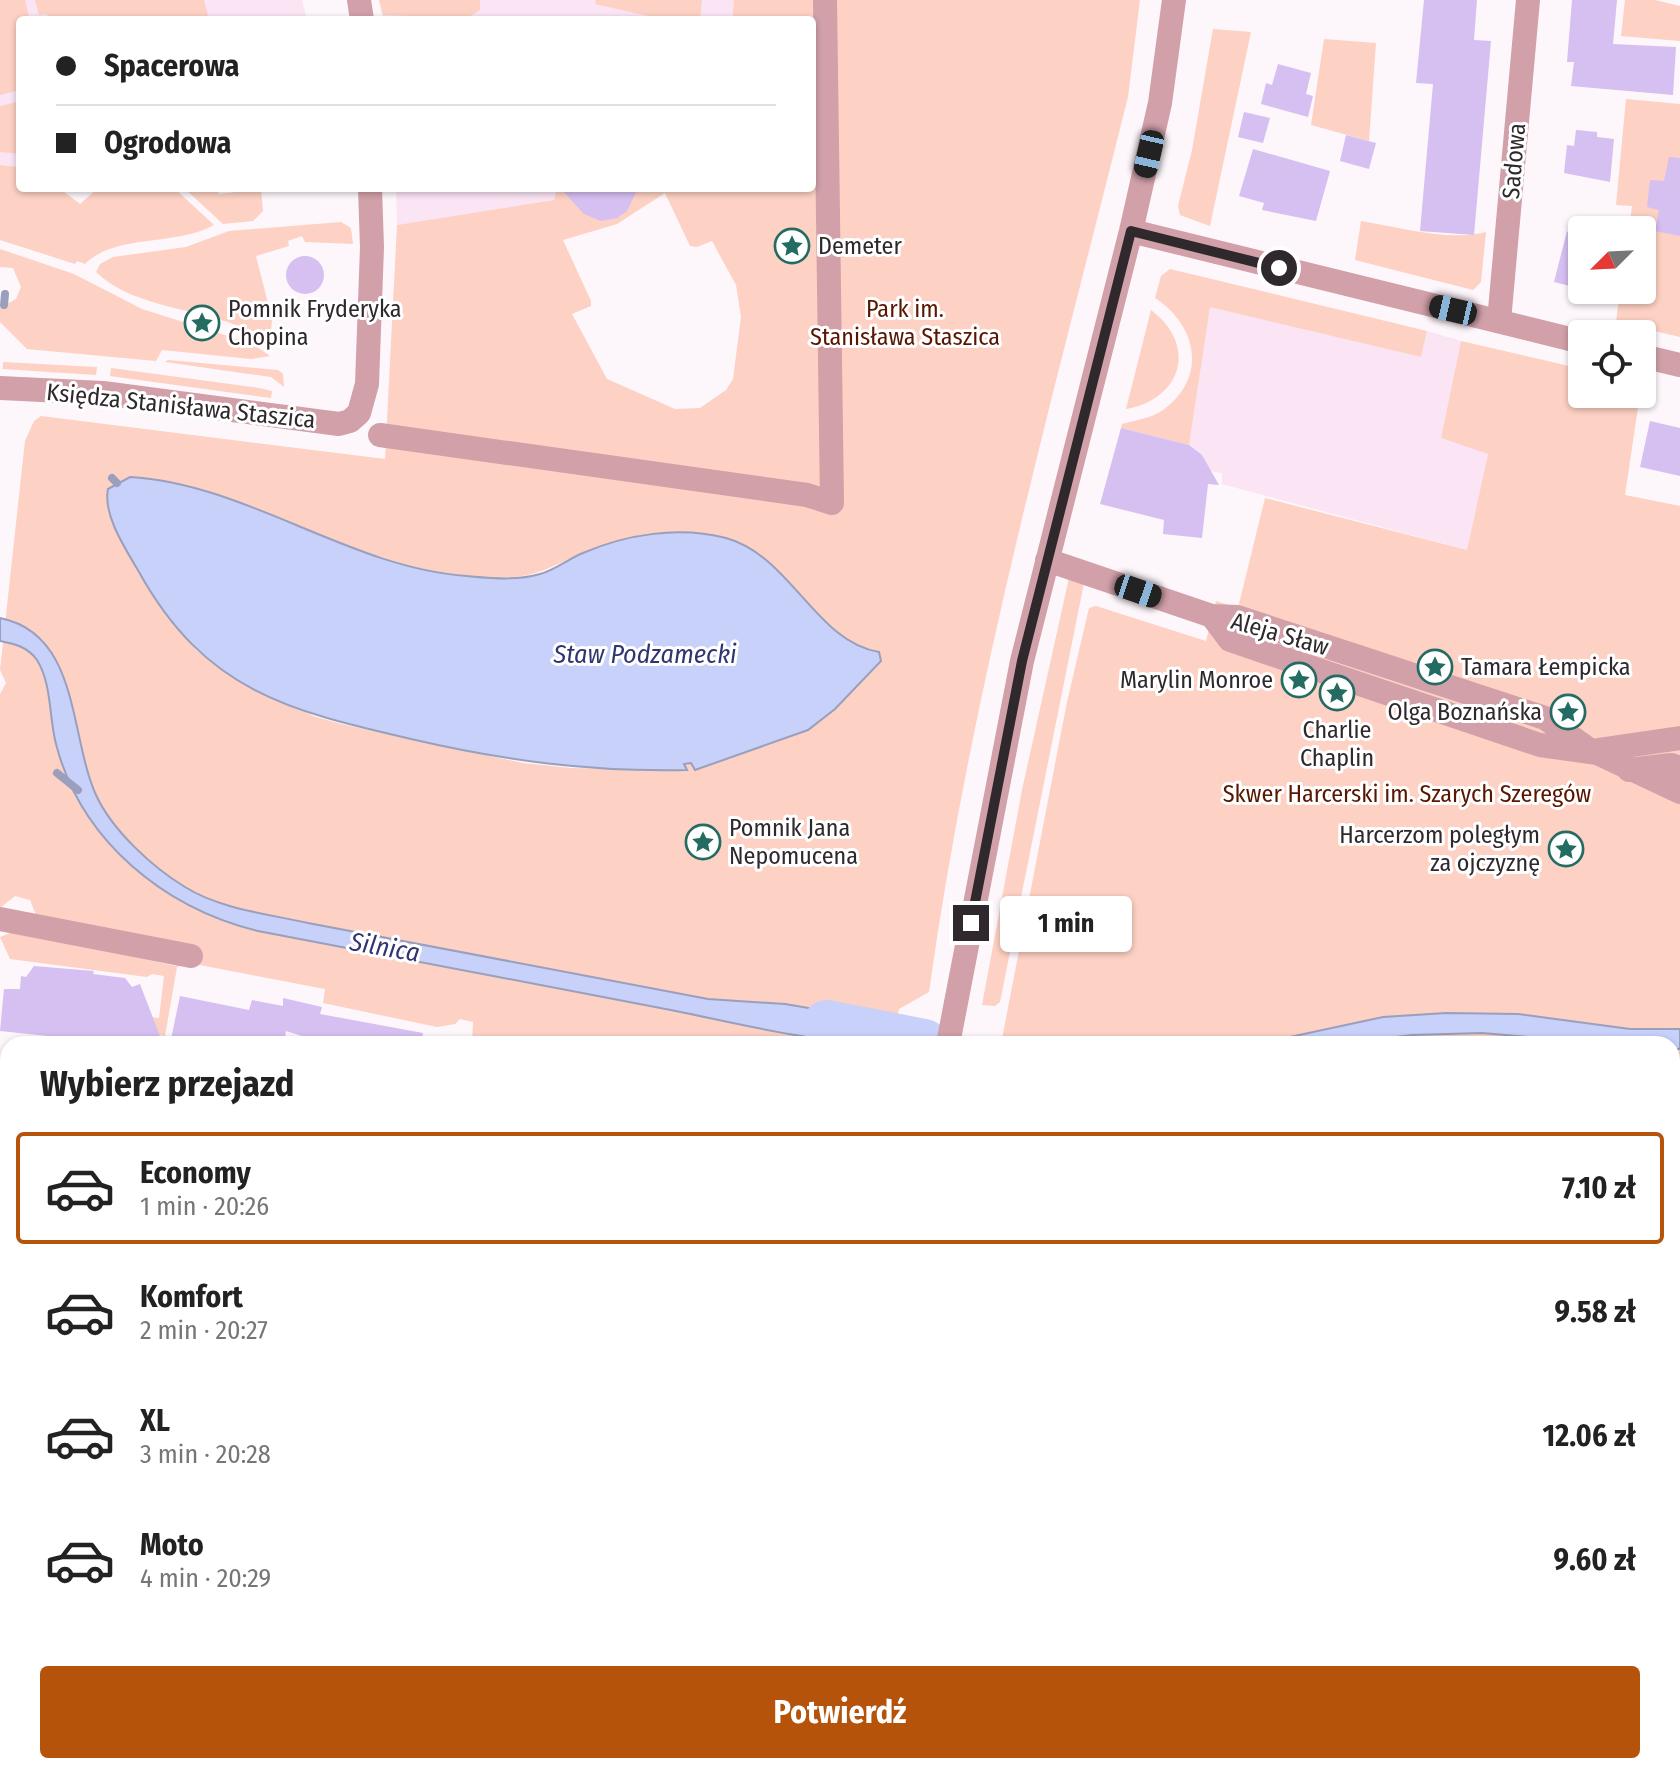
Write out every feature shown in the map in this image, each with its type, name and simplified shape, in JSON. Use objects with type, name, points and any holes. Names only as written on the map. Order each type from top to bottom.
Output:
[{"type":"street","points":[[380,435],[807,495],[832,503],[825,0]]},
{"type":"street","points":[[950,1032],[1022,661],[1131,231],[1160,103],[1174,0]]},
{"type":"street","name":"Sadowa","points":[[1499,321],[1528,0]]},
{"type":"street","name":"Księdza Stanisława Staszica","points":[[0,388],[103,393],[339,424],[350,421],[359,413],[368,371],[370,192]]},
{"type":"street","points":[[1131,231],[1568,338]]},
{"type":"street","points":[[1656,359],[1680,365]]},
{"type":"street","name":"Aleja Sław","points":[[1047,560],[1212,616],[1237,617],[1545,718],[1591,751],[1680,792]]},
{"type":"street","points":[[1591,751],[1680,738]]},
{"type":"street","points":[[1648,744],[1676,766]]},
{"type":"street","points":[[1629,770],[1676,766]]},
{"type":"street","points":[[0,919],[191,956]]},
{"type":"shaded area","points":[[0,0],[302,0],[306,16],[16,16],[16,167],[0,165]]},
{"type":"shaded area","points":[[379,0],[734,0],[732,16],[382,16]]},
{"type":"shaded area","points":[[396,192],[556,192],[554,200],[397,225]]},
{"type":"shaded area","points":[[1210,306],[1421,357],[1427,331],[1461,341],[1441,438],[1488,454],[1467,550],[1222,484],[1222,473],[1209,471],[1189,445]]},
{"type":"green space","points":[[0,0],[25,0],[29,16],[16,16],[16,91],[0,95]]},
{"type":"green space","points":[[35,0],[204,0],[208,16],[47,14],[39,15]]},
{"type":"green space","points":[[379,0],[480,0],[480,10],[470,16],[383,15]]},
{"type":"green space","points":[[596,0],[702,0],[700,16],[648,16],[595,4]]},
{"type":"green space","name":"Park im. Stanisława Staszica","points":[[734,0],[1140,0],[1128,97],[1016,542],[967,766],[929,992],[899,1009],[894,1036],[472,1036],[473,1022],[460,1019],[455,1024],[437,1027],[323,1003],[325,989],[189,963],[177,967],[165,1036],[141,1032],[142,1016],[159,1018],[164,976],[152,974],[147,977],[10,959],[0,937],[15,931],[176,966],[161,942],[36,915],[30,900],[15,896],[0,908],[0,694],[6,683],[0,670],[25,441],[34,421],[41,416],[385,459],[397,225],[554,200],[556,192],[816,192],[816,16],[732,16]],"holes":[[[665,193],[690,246],[697,247],[712,241],[736,285],[741,317],[733,379],[726,390],[700,408],[675,409],[607,379],[572,314],[591,306],[591,301],[563,240],[617,224]],[[130,477],[197,491],[390,560],[461,575],[497,578],[522,576],[615,541],[650,534],[685,532],[720,537],[744,546],[766,561],[837,632],[857,645],[879,652],[881,661],[835,709],[808,730],[697,768],[691,762],[684,764],[686,769],[682,770],[571,768],[523,763],[341,724],[313,716],[197,651],[143,580],[110,515],[117,489]]]},
{"type":"green space","points":[[1625,0],[1655,0],[1680,6],[1680,41],[1621,36]]},
{"type":"green space","points":[[1213,29],[1251,32],[1210,226],[1180,215],[1178,206],[1192,150]]},
{"type":"green space","points":[[1324,39],[1376,43],[1369,141],[1311,125]]},
{"type":"green space","points":[[1626,99],[1680,104],[1680,337],[1656,331],[1656,320],[1616,320],[1618,304],[1656,304],[1656,216],[1631,216],[1632,206],[1616,205]]},
{"type":"green space","points":[[16,102],[16,154],[0,152],[0,106]]},
{"type":"green space","points":[[0,165],[16,167],[16,192],[64,192],[80,204],[94,192],[178,192],[214,225],[181,236],[113,248],[85,264],[77,261],[75,264],[0,240]]},
{"type":"green space","points":[[188,192],[261,192],[263,211],[253,221],[223,224]]},
{"type":"green space","points":[[1361,221],[1440,234],[1486,232],[1481,282],[1473,290],[1355,260]]},
{"type":"green space","points":[[341,222],[351,228],[353,244],[305,242],[302,236],[288,241],[289,246],[256,256],[272,319],[270,344],[231,323],[136,296],[114,286],[96,272],[100,264],[113,257],[186,247],[229,231]]},
{"type":"green space","points":[[0,249],[74,274],[142,309],[253,344],[270,356],[251,359],[162,350],[156,361],[27,349],[0,322],[0,308],[16,299],[21,287],[13,268],[0,267]]},
{"type":"green space","points":[[1170,269],[1427,331],[1421,357],[1210,307],[1189,445],[1121,428],[1122,424],[1163,410],[1187,382],[1192,352],[1188,337],[1169,309],[1155,298],[1161,276]]},
{"type":"green space","points":[[1151,310],[1166,324],[1175,339],[1179,354],[1177,369],[1171,383],[1160,394],[1126,409]]},
{"type":"green space","name":"Skwer Harcerski im. Szarych Szeregów","points":[[1461,341],[1568,366],[1568,408],[1638,408],[1625,495],[1680,506],[1680,1036],[1003,1036],[1067,702],[1089,608],[1096,606],[1206,641],[1216,601],[1238,608],[1265,498],[1467,550],[1488,454],[1441,438]]},
{"type":"green space","points":[[3,362],[97,367],[96,375],[3,369]]},
{"type":"green space","points":[[165,362],[278,370],[283,374],[284,387],[271,377]]},
{"type":"green space","points":[[111,368],[259,388],[272,391],[271,398],[110,376]]},
{"type":"green space","points":[[1069,578],[1084,583],[1000,1002],[995,1006],[982,1005],[1022,790]]},
{"type":"water","name":"Staw Podzamecki","points":[[130,477],[174,483],[216,494],[382,558],[424,570],[467,576],[522,578],[540,574],[600,546],[653,534],[672,532],[726,538],[749,548],[768,562],[838,632],[857,645],[879,652],[881,661],[835,709],[808,730],[695,770],[691,763],[684,764],[687,770],[548,764],[446,747],[367,729],[326,718],[254,690],[222,670],[192,644],[165,612],[111,519],[108,489]]},
{"type":"water","points":[[0,618],[26,628],[45,644],[68,690],[87,771],[103,808],[122,834],[147,858],[172,879],[213,901],[261,913],[708,999],[785,1004],[880,1020],[895,1030],[894,1036],[804,1036],[784,1033],[258,931],[190,906],[131,865],[106,840],[85,811],[68,779],[56,744],[42,669],[25,649],[0,641]]},
{"type":"water","points":[[1446,1013],[1518,1014],[1630,1029],[1680,1029],[1680,1036],[1516,1036],[1482,1033],[1295,1036],[1383,1017]]},
{"type":"building","points":[[1424,0],[1477,0],[1474,40],[1491,41],[1474,235],[1420,231],[1433,84],[1416,83]]},
{"type":"building","points":[[1572,0],[1617,0],[1613,44],[1676,47],[1673,95],[1571,86],[1574,62],[1567,62]]},
{"type":"building","points":[[1278,64],[1311,73],[1306,94],[1313,96],[1308,117],[1261,104],[1266,83],[1272,85]]},
{"type":"building","points":[[1244,112],[1270,118],[1263,143],[1238,137]]},
{"type":"building","points":[[1576,130],[1597,132],[1597,137],[1614,139],[1610,182],[1564,173],[1567,145],[1574,146]]},
{"type":"building","points":[[1346,135],[1376,143],[1369,169],[1340,161]]},
{"type":"building","points":[[1253,149],[1330,171],[1316,221],[1262,210],[1264,203],[1239,196]]},
{"type":"building","points":[[1669,157],[1680,158],[1680,236],[1656,231],[1659,210],[1647,207],[1650,180],[1664,181]]},
{"type":"building","points":[[564,192],[636,192],[627,211],[617,218],[601,221],[584,214]]},
{"type":"building","points":[[1567,231],[1568,286],[1554,282]]},
{"type":"building","points":[[305,256],[318,262],[324,275],[318,288],[305,294],[292,288],[286,275],[292,262]]},
{"type":"building","points":[[1650,421],[1680,428],[1680,476],[1640,467]]},
{"type":"building","points":[[1121,428],[1189,445],[1202,455],[1219,485],[1208,484],[1202,538],[1163,534],[1164,520],[1100,504]]},
{"type":"building","points":[[34,966],[94,971],[93,974],[125,978],[132,987],[140,984],[160,1036],[48,1036],[0,1031],[4,989],[20,989],[21,976],[26,977]]},
{"type":"building","points":[[180,996],[249,1010],[252,1000],[283,1006],[283,998],[322,1007],[320,1014],[423,1033],[423,1036],[302,1036],[286,1031],[285,1036],[172,1036]]},
{"type":"waterway","points":[[4,305],[5,294]]},
{"type":"waterway","points":[[112,478],[117,483]]},
{"type":"waterway","points":[[57,773],[78,790]]},
{"type":"waterway","name":"Silnica","points":[[827,1025],[883,1036]]},
{"type":"place","name":"Demeter","points":[[792,246]]},
{"type":"place","name":"Pomnik Fryderyka Chopina","points":[[202,323]]},
{"type":"place","name":"Tamara Łempicka","points":[[1435,667]]},
{"type":"place","name":"Marylin Monroe","points":[[1299,680]]},
{"type":"place","name":"Charlie Chaplin","points":[[1337,693]]},
{"type":"place","name":"Olga Boznańska","points":[[1568,712]]},
{"type":"place","name":"Pomnik Jana Nepomucena","points":[[703,842]]},
{"type":"place","name":"Harcerzom poległym za ojczyznę","points":[[1566,849]]},
{"type":"route","points":[[971,923],[1022,661],[1131,231],[1279,268]]}]
